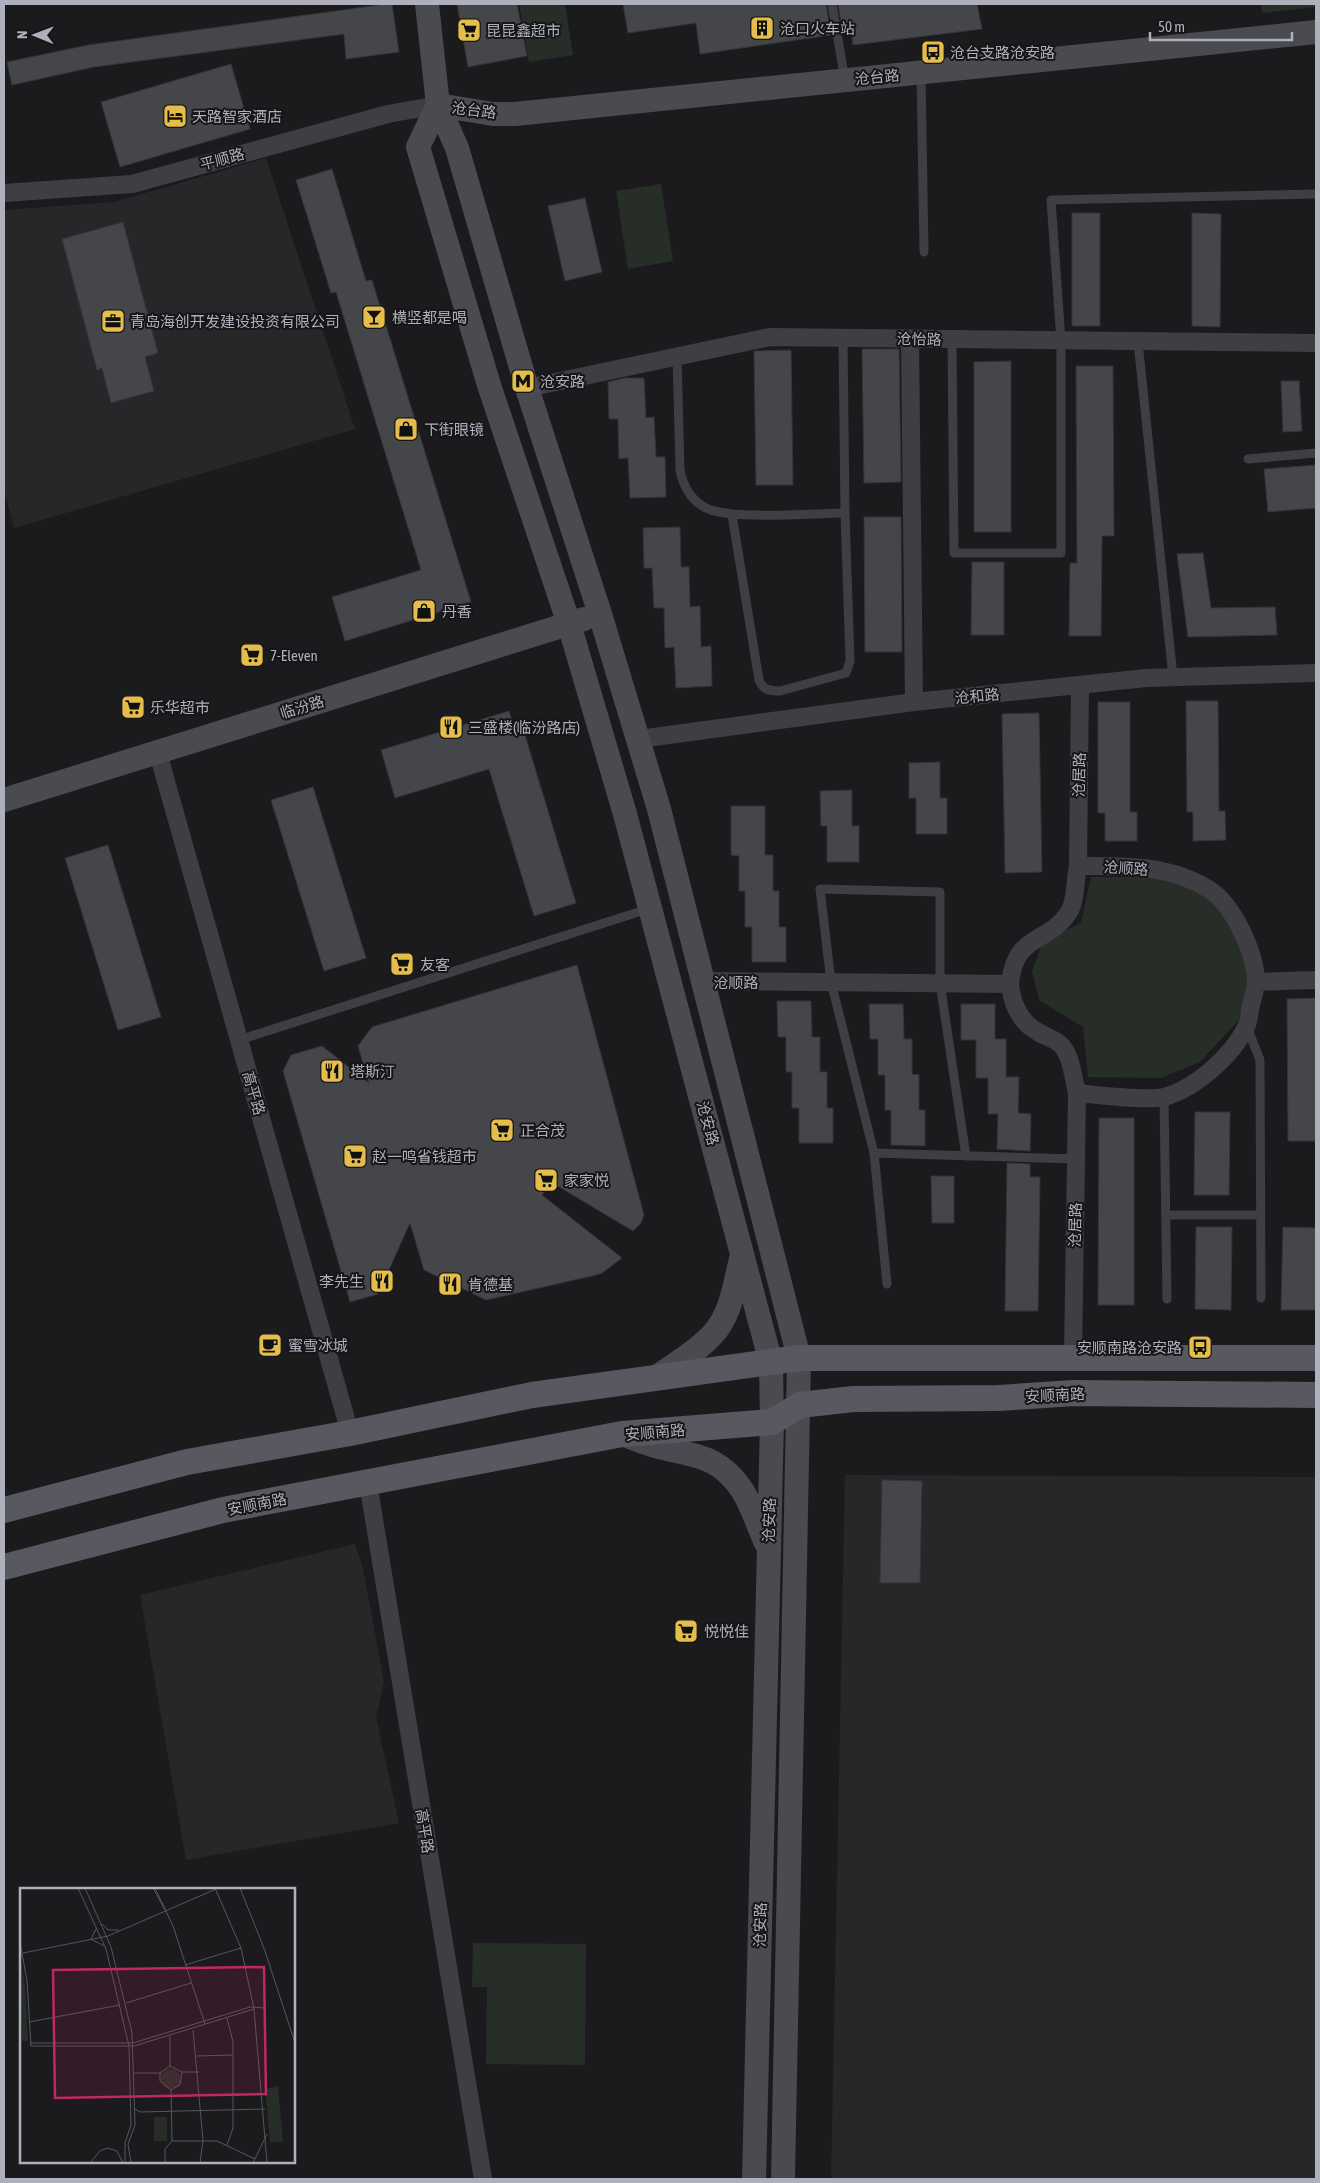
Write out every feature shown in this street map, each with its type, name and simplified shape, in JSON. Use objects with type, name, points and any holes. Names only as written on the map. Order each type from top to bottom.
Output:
[{"type":"main road","points":[[4,1510],[188,1462],[350,1433],[532,1396],[658,1376],[800,1358],[1316,1358]]},
{"type":"main road","name":"安顺南路","points":[[4,1567],[223,1510],[622,1434],[772,1422],[800,1406],[853,1399],[1000,1398],[1073,1393],[1316,1395]]},
{"type":"street","name":"沧安路","points":[[427,4],[438,105],[458,148],[527,388],[639,739],[659,809],[800,1358],[783,2179]]},
{"type":"street","name":"沧台路","points":[[438,105],[493,114],[515,114],[1316,32]]},
{"type":"street","name":"沧安路","points":[[438,105],[418,147],[489,385],[569,624],[625,814],[771,1363],[772,1422],[754,2179]]},
{"type":"street","name":"平顺路","points":[[4,193],[132,184],[388,114],[438,105]]},
{"type":"street","name":"沧怡路","points":[[527,388],[770,337],[1316,343]]},
{"type":"street","points":[[910,340],[914,702]]},
{"type":"street","name":"临汾路","points":[[4,800],[600,614]]},
{"type":"street","name":"沧和路","points":[[639,739],[914,702],[1080,685],[1173,677],[1316,673]]},
{"type":"street","name":"沧居路","points":[[1078,866],[1080,685]]},
{"type":"street","name":"高平路","points":[[158,752],[350,1433]]},
{"type":"street","points":[[1077,1093],[1068,1054],[1060,1044],[1038,1032],[1021,1017],[1015,1007],[1010,984],[1011,972],[1020,952],[1038,936],[1059,925],[1071,910],[1078,866]]},
{"type":"street","name":"沧顺路","points":[[1077,1093],[1120,1097],[1164,1097],[1195,1082],[1224,1059],[1247,1026],[1256,982],[1249,950],[1236,919],[1211,891],[1181,876],[1148,868],[1078,866]]},
{"type":"street","points":[[1256,982],[1316,980]]},
{"type":"street","name":"沧顺路","points":[[703,982],[1010,984]]},
{"type":"street","name":"沧居路","points":[[1073,1357],[1077,1093]]},
{"type":"street","points":[[658,1376],[707,1340],[717,1329],[729,1306],[742,1254]]},
{"type":"street","points":[[622,1434],[658,1447],[692,1453],[725,1470],[742,1490],[768,1548]]},
{"type":"street","name":"高平路","points":[[368,1483],[483,2179]]},
{"type":"lane","points":[[832,4],[845,80]]},
{"type":"lane","points":[[921,72],[924,252]]},
{"type":"lane","points":[[952,340],[954,553],[1061,553],[1061,341],[1051,200],[1316,194]]},
{"type":"lane","points":[[732,515],[759,680],[762,687],[770,691],[780,691],[840,677],[849,668],[845,513],[844,338]]},
{"type":"lane","points":[[1138,342],[1173,677]]},
{"type":"lane","points":[[677,356],[680,470],[682,483],[690,496],[703,507],[714,512],[732,515],[845,513]]},
{"type":"lane","points":[[1248,459],[1316,453]]},
{"type":"lane","points":[[887,1284],[874,1152],[831,982],[820,889],[940,892],[940,983],[966,1156]]},
{"type":"lane","points":[[239,1040],[650,908]]},
{"type":"lane","points":[[1247,1026],[1260,1060],[1260,1298]]},
{"type":"lane","points":[[1164,1097],[1167,1299]]},
{"type":"lane","points":[[874,1152],[1076,1159]]},
{"type":"lane","points":[[1167,1216],[1261,1215]]},
{"type":"shaded area","points":[[519,4],[565,4],[573,55],[529,62]]},
{"type":"shaded area","points":[[1261,4],[1316,4],[1316,7],[1262,13]]},
{"type":"shaded area","points":[[266,158],[355,429],[14,528],[4,490],[4,210],[114,202]]},
{"type":"shaded area","points":[[661,184],[673,261],[628,269],[616,191]]},
{"type":"shaded area","points":[[1091,877],[1164,877],[1206,891],[1232,921],[1250,971],[1239,1020],[1200,1062],[1161,1078],[1088,1077],[1083,1027],[1039,1000],[1032,971],[1043,941],[1081,923]]},
{"type":"shaded area","points":[[845,1475],[1316,1477],[1316,2179],[831,2179]]},
{"type":"shaded area","points":[[355,1544],[363,1568],[384,1682],[376,1717],[399,1823],[186,1860],[140,1595]]},
{"type":"shaded area","points":[[473,1943],[586,1944],[585,2065],[486,2064],[487,1987],[472,1987]]},
{"type":"building","points":[[392,4],[399,52],[346,59],[344,34],[94,67],[12,85],[7,62],[88,45]]},
{"type":"building","points":[[457,4],[517,4],[527,56],[468,67]]},
{"type":"building","name":"沧口火车站","points":[[623,4],[826,4],[831,35],[700,54],[696,23],[628,33]]},
{"type":"building","points":[[838,4],[977,4],[982,29],[853,45],[851,32],[843,33]]},
{"type":"building","name":"天路智家酒店","points":[[231,64],[250,129],[120,167],[101,102]]},
{"type":"building","points":[[332,169],[366,281],[372,280],[471,602],[345,641],[332,597],[421,570],[336,292],[331,293],[296,180]]},
{"type":"building","points":[[585,198],[602,272],[565,281],[548,206]]},
{"type":"building","points":[[1072,213],[1100,213],[1100,326],[1072,326]]},
{"type":"building","points":[[1192,213],[1221,214],[1220,327],[1192,326]]},
{"type":"building","points":[[123,222],[158,353],[145,357],[154,391],[111,403],[102,368],[97,370],[62,239]]},
{"type":"building","points":[[862,349],[899,349],[901,482],[864,483]]},
{"type":"building","points":[[791,350],[793,485],[756,485],[754,351]]},
{"type":"building","points":[[1011,361],[1011,532],[974,532],[974,362]]},
{"type":"building","points":[[1076,366],[1113,366],[1114,536],[1102,536],[1101,636],[1069,636],[1070,563],[1077,563]]},
{"type":"building","points":[[625,378],[644,378],[646,418],[654,417],[656,457],[665,457],[666,497],[630,498],[628,458],[619,459],[618,419],[609,419],[608,382]]},
{"type":"building","points":[[1281,381],[1299,381],[1302,431],[1283,432]]},
{"type":"building","points":[[1316,465],[1316,508],[1268,512],[1264,469]]},
{"type":"building","points":[[864,517],[901,517],[902,652],[865,652]]},
{"type":"building","points":[[680,527],[681,567],[689,567],[690,607],[700,606],[701,647],[711,646],[712,686],[676,688],[674,647],[665,648],[664,608],[654,608],[652,568],[644,568],[643,528]]},
{"type":"building","points":[[1203,553],[1211,608],[1275,607],[1277,635],[1188,637],[1177,554]]},
{"type":"building","points":[[972,562],[1004,562],[1004,635],[971,635]]},
{"type":"building","points":[[1186,701],[1218,701],[1219,811],[1225,811],[1226,840],[1193,841],[1193,812],[1187,812]]},
{"type":"building","points":[[1098,702],[1130,702],[1130,812],[1137,812],[1137,841],[1105,841],[1105,813],[1098,813]]},
{"type":"building","points":[[509,711],[516,734],[524,732],[576,903],[534,916],[489,769],[395,798],[381,750]]},
{"type":"building","points":[[1039,713],[1042,872],[1005,873],[1002,714]]},
{"type":"building","points":[[940,762],[940,798],[947,798],[947,834],[916,834],[916,798],[909,798],[909,763]]},
{"type":"building","points":[[313,787],[366,958],[324,971],[271,800]]},
{"type":"building","points":[[852,790],[852,826],[859,826],[859,862],[827,862],[827,826],[821,826],[820,791]]},
{"type":"building","points":[[731,806],[765,806],[765,855],[773,855],[773,891],[779,891],[779,927],[786,927],[786,962],[752,962],[752,927],[745,927],[745,891],[739,891],[739,856],[731,855]]},
{"type":"building","points":[[108,845],[161,1017],[118,1030],[65,858]]},
{"type":"building","name":"正合茂","points":[[577,965],[644,1215],[641,1223],[633,1231],[551,1182],[542,1195],[622,1258],[602,1273],[486,1300],[424,1270],[410,1223],[378,1294],[350,1302],[283,1071],[291,1055],[322,1046],[369,1083],[358,1046],[372,1027]]},
{"type":"building","points":[[1316,998],[1316,1141],[1288,1141],[1287,999]]},
{"type":"building","points":[[777,1001],[811,1001],[812,1037],[820,1037],[820,1072],[827,1072],[827,1108],[833,1108],[833,1143],[799,1143],[799,1108],[792,1108],[792,1072],[786,1072],[786,1037],[778,1037]]},
{"type":"building","points":[[869,1004],[903,1004],[904,1039],[912,1039],[912,1074],[919,1075],[919,1110],[925,1110],[925,1146],[891,1145],[891,1110],[885,1110],[885,1075],[878,1075],[878,1039],[870,1039]]},
{"type":"building","points":[[961,1004],[995,1004],[995,1039],[1006,1039],[1006,1077],[1019,1077],[1018,1113],[1031,1114],[1030,1151],[997,1149],[998,1114],[988,1114],[988,1078],[976,1078],[976,1040],[961,1040]]},
{"type":"building","points":[[1195,1112],[1230,1112],[1229,1195],[1194,1195]]},
{"type":"building","points":[[1099,1118],[1134,1118],[1134,1305],[1098,1305]]},
{"type":"building","points":[[1007,1163],[1030,1164],[1030,1177],[1040,1177],[1038,1311],[1005,1311]]},
{"type":"building","points":[[931,1176],[954,1176],[954,1223],[932,1223]]},
{"type":"building","points":[[1196,1227],[1232,1227],[1231,1310],[1195,1309]]},
{"type":"building","points":[[1283,1227],[1316,1228],[1316,1310],[1281,1310]]},
{"type":"building","points":[[882,1480],[922,1481],[920,1583],[880,1583]]},
{"type":"place","name":"沧口火车站","points":[[762,28]]},
{"type":"place","name":"昆昆鑫超市","points":[[469,30]]},
{"type":"place","name":"沧台支路沧安路","points":[[933,52]]},
{"type":"place","name":"天路智家酒店","points":[[175,116]]},
{"type":"place","name":"横竖都是喝","points":[[374,317]]},
{"type":"place","name":"青岛海创开发建设投资有限公司","points":[[113,321]]},
{"type":"place","name":"沧安路","points":[[523,381]]},
{"type":"place","name":"下街眼镜","points":[[406,429]]},
{"type":"place","name":"丹香","points":[[424,611]]},
{"type":"place","name":"7-Eleven","points":[[252,655]]},
{"type":"place","name":"乐华超市","points":[[133,707]]},
{"type":"place","name":"三盛楼(临汾路店)","points":[[451,727]]},
{"type":"place","name":"友客","points":[[402,964]]},
{"type":"place","name":"塔斯汀","points":[[332,1071]]},
{"type":"place","name":"正合茂","points":[[502,1130]]},
{"type":"place","name":"赵一鸣省钱超市","points":[[355,1156]]},
{"type":"place","name":"家家悦","points":[[546,1180]]},
{"type":"place","name":"李先生","points":[[382,1281]]},
{"type":"place","name":"肯德基","points":[[450,1284]]},
{"type":"place","name":"蜜雪冰城","points":[[270,1345]]},
{"type":"place","name":"安顺南路沧安路","points":[[1200,1347]]},
{"type":"place","name":"悦悦佳","points":[[686,1631]]}]
